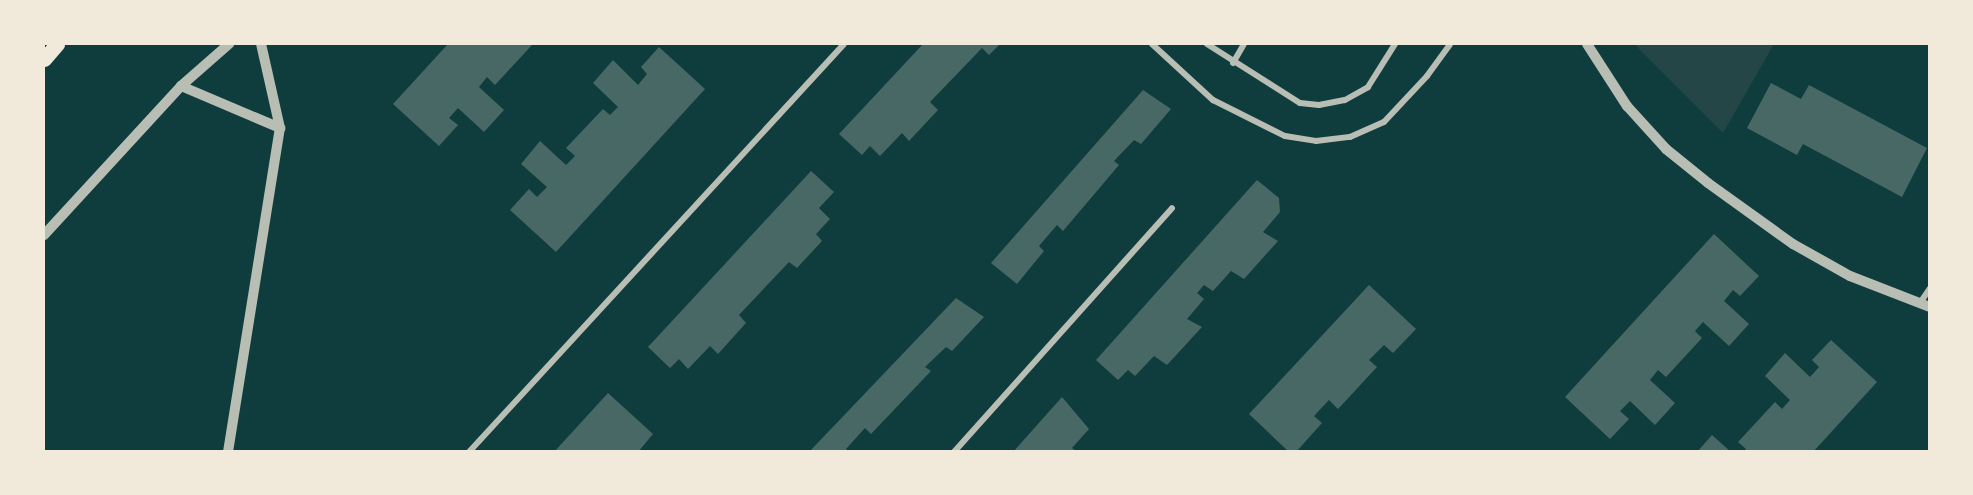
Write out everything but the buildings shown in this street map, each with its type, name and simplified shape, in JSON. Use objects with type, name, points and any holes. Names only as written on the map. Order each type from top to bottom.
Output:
[{"type":"main road","points":[[44,59],[57,44]]},
{"type":"street","points":[[44,235],[181,86],[228,44]]},
{"type":"street","points":[[228,452],[280,128],[261,44]]},
{"type":"street","points":[[469,452],[844,44]]},
{"type":"street","points":[[1152,44],[1213,100],[1285,136],[1316,141],[1350,137],[1384,122],[1428,76],[1450,44]]},
{"type":"street","points":[[1207,44],[1233,63],[1300,103],[1319,105],[1344,100],[1368,87],[1395,44]]},
{"type":"street","points":[[1233,63],[1244,44]]},
{"type":"street","points":[[1587,44],[1627,106],[1666,149],[1708,183],[1792,244],[1850,276],[1925,305],[1929,288]]},
{"type":"street","points":[[181,86],[280,128]]},
{"type":"street","points":[[954,452],[1172,208]]},
{"type":"shaded area","points":[[1634,44],[1774,44],[1723,133]]}]
